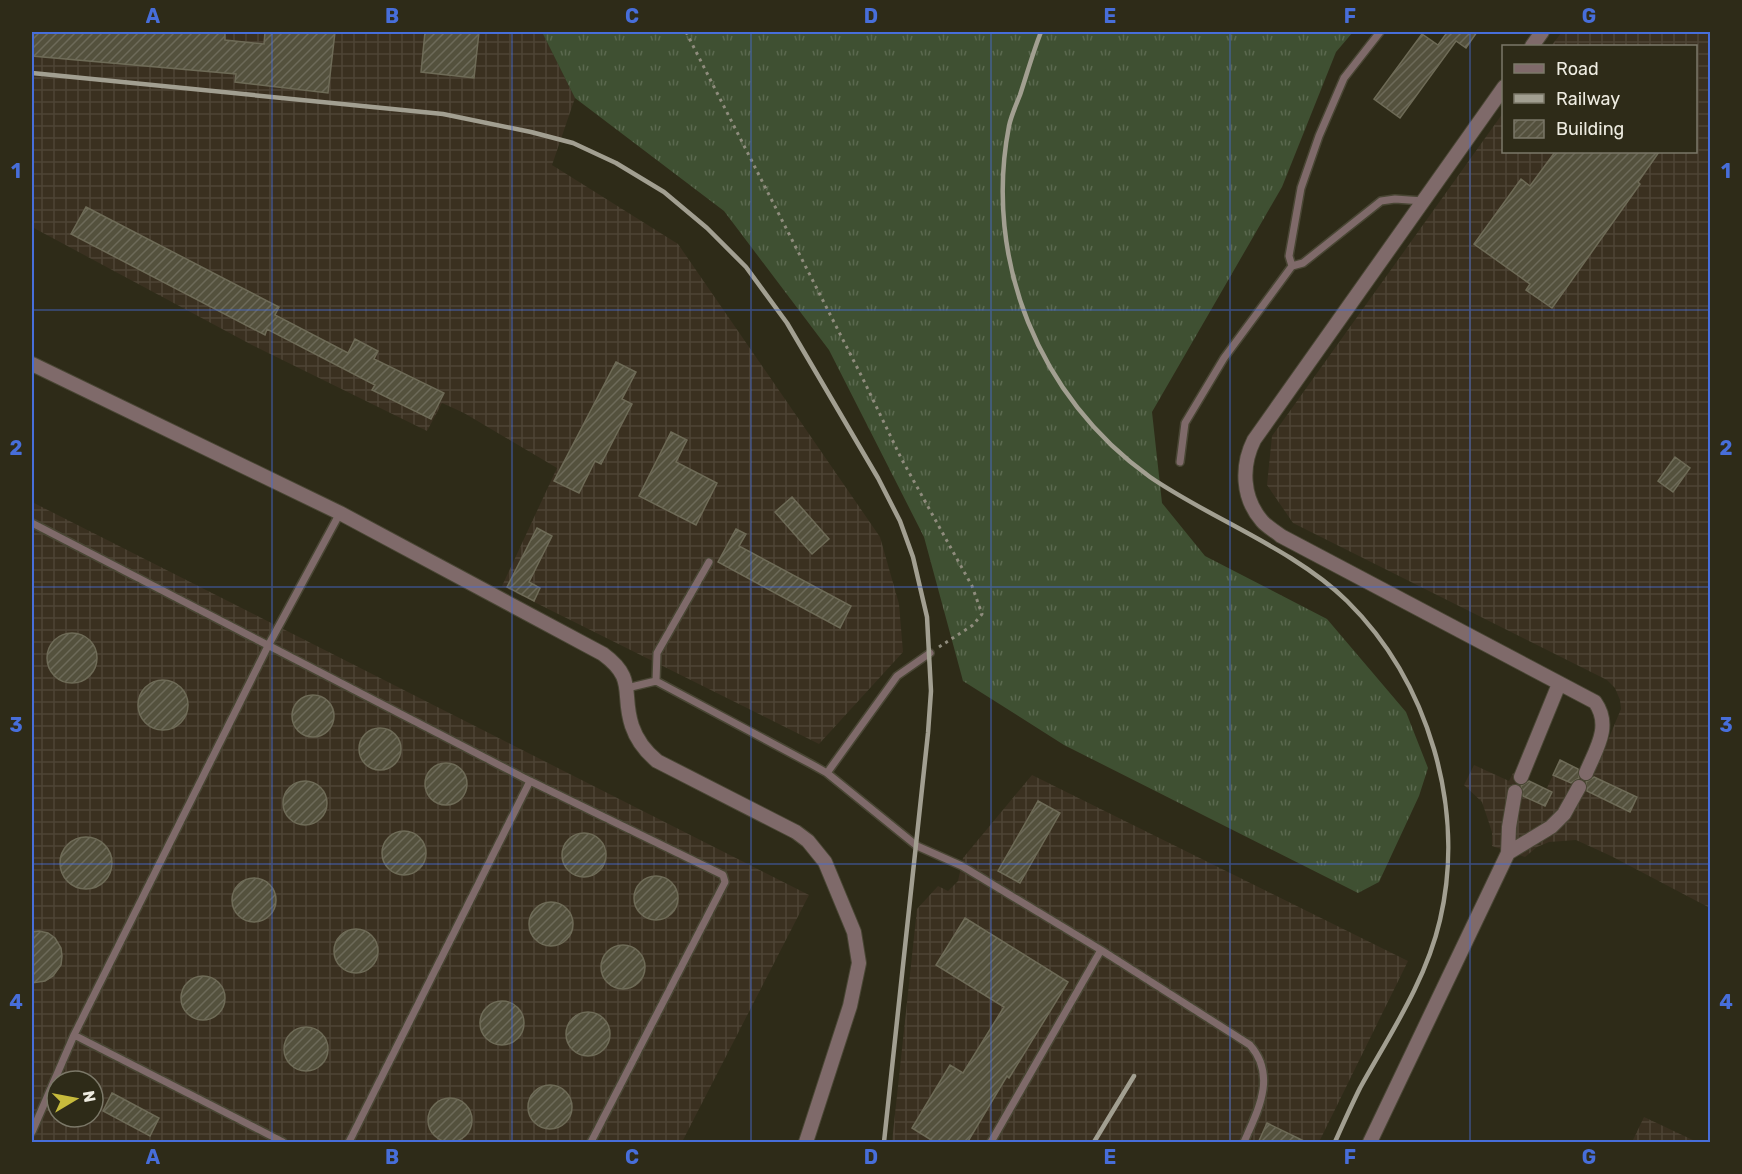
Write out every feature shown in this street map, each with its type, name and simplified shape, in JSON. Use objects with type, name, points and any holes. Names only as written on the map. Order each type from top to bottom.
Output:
[{"type":"street","points":[[1533,45],[1542,32]]},
{"type":"street","points":[[1502,88],[1254,440],[1247,454],[1244,478],[1250,501],[1262,521],[1281,536],[1595,702],[1603,718],[1602,736],[1586,772]]},
{"type":"street","points":[[32,364],[340,513],[603,654],[614,662],[623,674],[632,726],[646,752],[669,769],[796,832],[808,841],[825,862],[854,932],[859,963],[854,990],[806,1143]]},
{"type":"street","points":[[1521,777],[1559,684]]},
{"type":"street","points":[[1508,853],[1551,827],[1564,814],[1579,787]]},
{"type":"street","points":[[1370,1143],[1508,853],[1509,828],[1515,792]]},
{"type":"lane","points":[[1292,266],[1289,256],[1301,188],[1319,136],[1344,78],[1380,32]]},
{"type":"lane","points":[[1180,462],[1185,423],[1224,358],[1292,266],[1303,263],[1381,201],[1395,199],[1423,201]]},
{"type":"lane","points":[[32,1132],[74,1035],[268,646],[340,513]]},
{"type":"lane","points":[[32,523],[530,781],[723,875],[725,882],[591,1143]]},
{"type":"lane","points":[[656,681],[657,653],[709,562]]},
{"type":"lane","points":[[827,773],[897,676],[930,653]]},
{"type":"lane","points":[[627,688],[656,681],[757,733],[827,773],[917,846],[962,866],[1101,950],[1250,1046],[1259,1055],[1264,1067],[1264,1087],[1244,1143]]},
{"type":"lane","points":[[349,1143],[530,781]]},
{"type":"lane","points":[[991,1142],[1101,950]]},
{"type":"lane","points":[[74,1035],[283,1143]]},
{"type":"path","points":[[686,32],[901,458],[972,586],[982,614],[973,625],[930,653]]},
{"type":"shaded area","points":[[32,32],[542,32],[575,98],[552,165],[678,244],[880,537],[899,604],[903,652],[819,744],[502,586],[557,468],[464,413],[442,403],[427,431],[252,345],[32,227]]},
{"type":"shaded area","points":[[1562,32],[1710,32],[1710,908],[1576,840],[1549,842],[1537,847],[1525,857],[1492,846],[1492,832],[1482,802],[1464,785],[1474,765],[1509,781],[1513,773],[1546,790],[1560,760],[1593,776],[1621,709],[1615,688],[1607,680],[1293,523],[1267,485],[1272,436],[1502,114],[1502,153],[1697,153],[1697,45],[1552,45]]},
{"type":"shaded area","points":[[32,502],[809,895],[682,1142],[32,1142]]},
{"type":"shaded area","points":[[1032,775],[1408,961],[1319,1142],[892,1142],[917,909],[938,886],[948,891],[958,881],[963,858]]},
{"type":"shaded area","points":[[1644,1117],[1697,1142],[1632,1142]]},
{"type":"green space","points":[[542,32],[1353,32],[1336,52],[1282,187],[1152,412],[1162,503],[1205,556],[1327,619],[1406,712],[1428,768],[1419,796],[1379,882],[1358,893],[1064,745],[963,681],[924,537],[829,350],[724,211],[575,98]]},
{"type":"building","points":[[32,32],[225,32],[225,40],[264,44],[265,32],[335,32],[328,93],[235,82],[236,74],[32,56]]},
{"type":"building","points":[[425,32],[479,32],[474,78],[421,72]]},
{"type":"building","points":[[1443,32],[1477,32],[1466,48],[1456,41],[1400,118],[1374,99],[1422,34],[1438,45],[1446,34]]},
{"type":"building","points":[[1554,153],[1658,153],[1638,182],[1640,184],[1552,308],[1526,290],[1530,284],[1474,244],[1521,179],[1530,186]]},
{"type":"building","points":[[86,207],[279,307],[275,315],[348,353],[355,339],[378,351],[374,359],[444,393],[431,419],[372,390],[375,385],[267,329],[265,335],[71,234]]},
{"type":"building","points":[[616,362],[636,372],[622,399],[632,404],[601,464],[595,461],[579,493],[554,481]]},
{"type":"building","points":[[671,432],[687,440],[676,462],[717,483],[696,525],[639,496]]},
{"type":"building","points":[[1675,457],[1690,468],[1673,492],[1658,481]]},
{"type":"building","points":[[792,497],[829,539],[812,554],[775,512]]},
{"type":"building","points":[[537,528],[552,536],[529,582],[540,588],[534,601],[507,587]]},
{"type":"building","points":[[736,529],[746,534],[739,546],[851,606],[840,628],[718,562]]},
{"type":"building","points":[[72,633],[81,635],[92,644],[97,658],[95,667],[86,678],[72,683],[63,681],[52,672],[47,658],[49,649],[58,638]]},
{"type":"building","points":[[163,680],[172,682],[183,691],[188,705],[186,714],[177,725],[163,730],[154,728],[143,719],[138,705],[140,696],[149,685]]},
{"type":"building","points":[[313,695],[321,696],[328,701],[333,708],[333,724],[328,731],[321,736],[313,737],[305,736],[298,731],[293,724],[292,716],[293,708],[298,701],[305,696]]},
{"type":"building","points":[[380,728],[388,729],[395,734],[400,741],[400,757],[395,764],[388,769],[380,770],[372,769],[365,764],[360,757],[359,749],[360,741],[365,734],[372,729]]},
{"type":"building","points":[[1560,760],[1578,769],[1579,778],[1571,783],[1553,775]]},
{"type":"building","points":[[446,763],[454,764],[461,769],[466,776],[466,792],[461,799],[454,804],[446,805],[438,804],[431,799],[426,792],[425,784],[426,776],[431,769],[438,764]]},
{"type":"building","points":[[1594,777],[1637,797],[1630,812],[1587,791],[1586,782]]},
{"type":"building","points":[[305,781],[320,788],[327,803],[320,818],[305,825],[290,818],[283,803],[290,788]]},
{"type":"building","points":[[1529,781],[1552,792],[1545,806],[1523,796],[1521,786]]},
{"type":"building","points":[[1038,801],[1060,813],[1020,883],[998,871]]},
{"type":"building","points":[[404,831],[419,838],[426,853],[419,868],[404,875],[389,868],[382,853],[389,838]]},
{"type":"building","points":[[584,833],[599,840],[606,855],[599,870],[584,877],[569,870],[562,855],[569,840]]},
{"type":"building","points":[[86,837],[100,841],[108,849],[112,863],[108,877],[100,885],[86,889],[72,885],[64,877],[60,863],[64,849],[72,841]]},
{"type":"building","points":[[656,876],[671,883],[678,898],[671,913],[656,920],[641,913],[634,898],[641,883]]},
{"type":"building","points":[[254,878],[269,885],[276,900],[269,915],[254,922],[239,915],[232,900],[239,885]]},
{"type":"building","points":[[551,902],[566,909],[573,924],[566,939],[551,946],[536,939],[529,924],[536,909]]},
{"type":"building","points":[[965,918],[1068,982],[967,1143],[936,1143],[912,1128],[950,1065],[963,1073],[1004,1007],[936,965]]},
{"type":"building","points":[[356,929],[371,936],[378,951],[371,966],[356,973],[341,966],[334,951],[341,936]]},
{"type":"building","points":[[39,931],[55,938],[61,948],[61,965],[53,976],[45,981],[32,983],[32,932]]},
{"type":"building","points":[[623,945],[638,952],[645,967],[638,982],[623,989],[608,982],[601,967],[608,952]]},
{"type":"building","points":[[203,976],[218,983],[225,998],[218,1013],[203,1020],[188,1013],[181,998],[188,983]]},
{"type":"building","points":[[502,1001],[517,1008],[524,1023],[517,1038],[502,1045],[487,1038],[480,1023],[487,1008]]},
{"type":"building","points":[[588,1012],[603,1019],[610,1034],[603,1049],[588,1056],[573,1049],[566,1034],[573,1019]]},
{"type":"building","points":[[306,1027],[321,1034],[328,1049],[321,1064],[306,1071],[291,1064],[284,1049],[291,1034]]},
{"type":"building","points":[[550,1085],[565,1092],[572,1107],[565,1122],[550,1129],[535,1122],[528,1107],[535,1092]]},
{"type":"building","points":[[112,1093],[159,1118],[150,1136],[105,1112]]},
{"type":"building","points":[[450,1098],[465,1105],[472,1120],[465,1135],[450,1142],[435,1135],[428,1120],[435,1105]]},
{"type":"building","points":[[1267,1123],[1308,1143],[1258,1143]]},
{"type":"railway","points":[[1041,32],[1010,122],[1003,176],[1004,226],[1013,275],[1028,322],[1050,367],[1077,408],[1111,445],[1150,477],[1277,550],[1326,582],[1347,601],[1376,633],[1400,669],[1419,708],[1434,749],[1444,792],[1448,835],[1447,878],[1440,920],[1434,943],[1416,986],[1360,1088],[1335,1142]]},
{"type":"railway","points":[[32,73],[443,114],[573,143],[616,163],[664,192],[707,228],[746,267],[787,323],[878,478],[900,521],[913,557],[927,617],[931,691],[928,733],[884,1142]]},
{"type":"railway","points":[[1094,1142],[1134,1076]]}]
